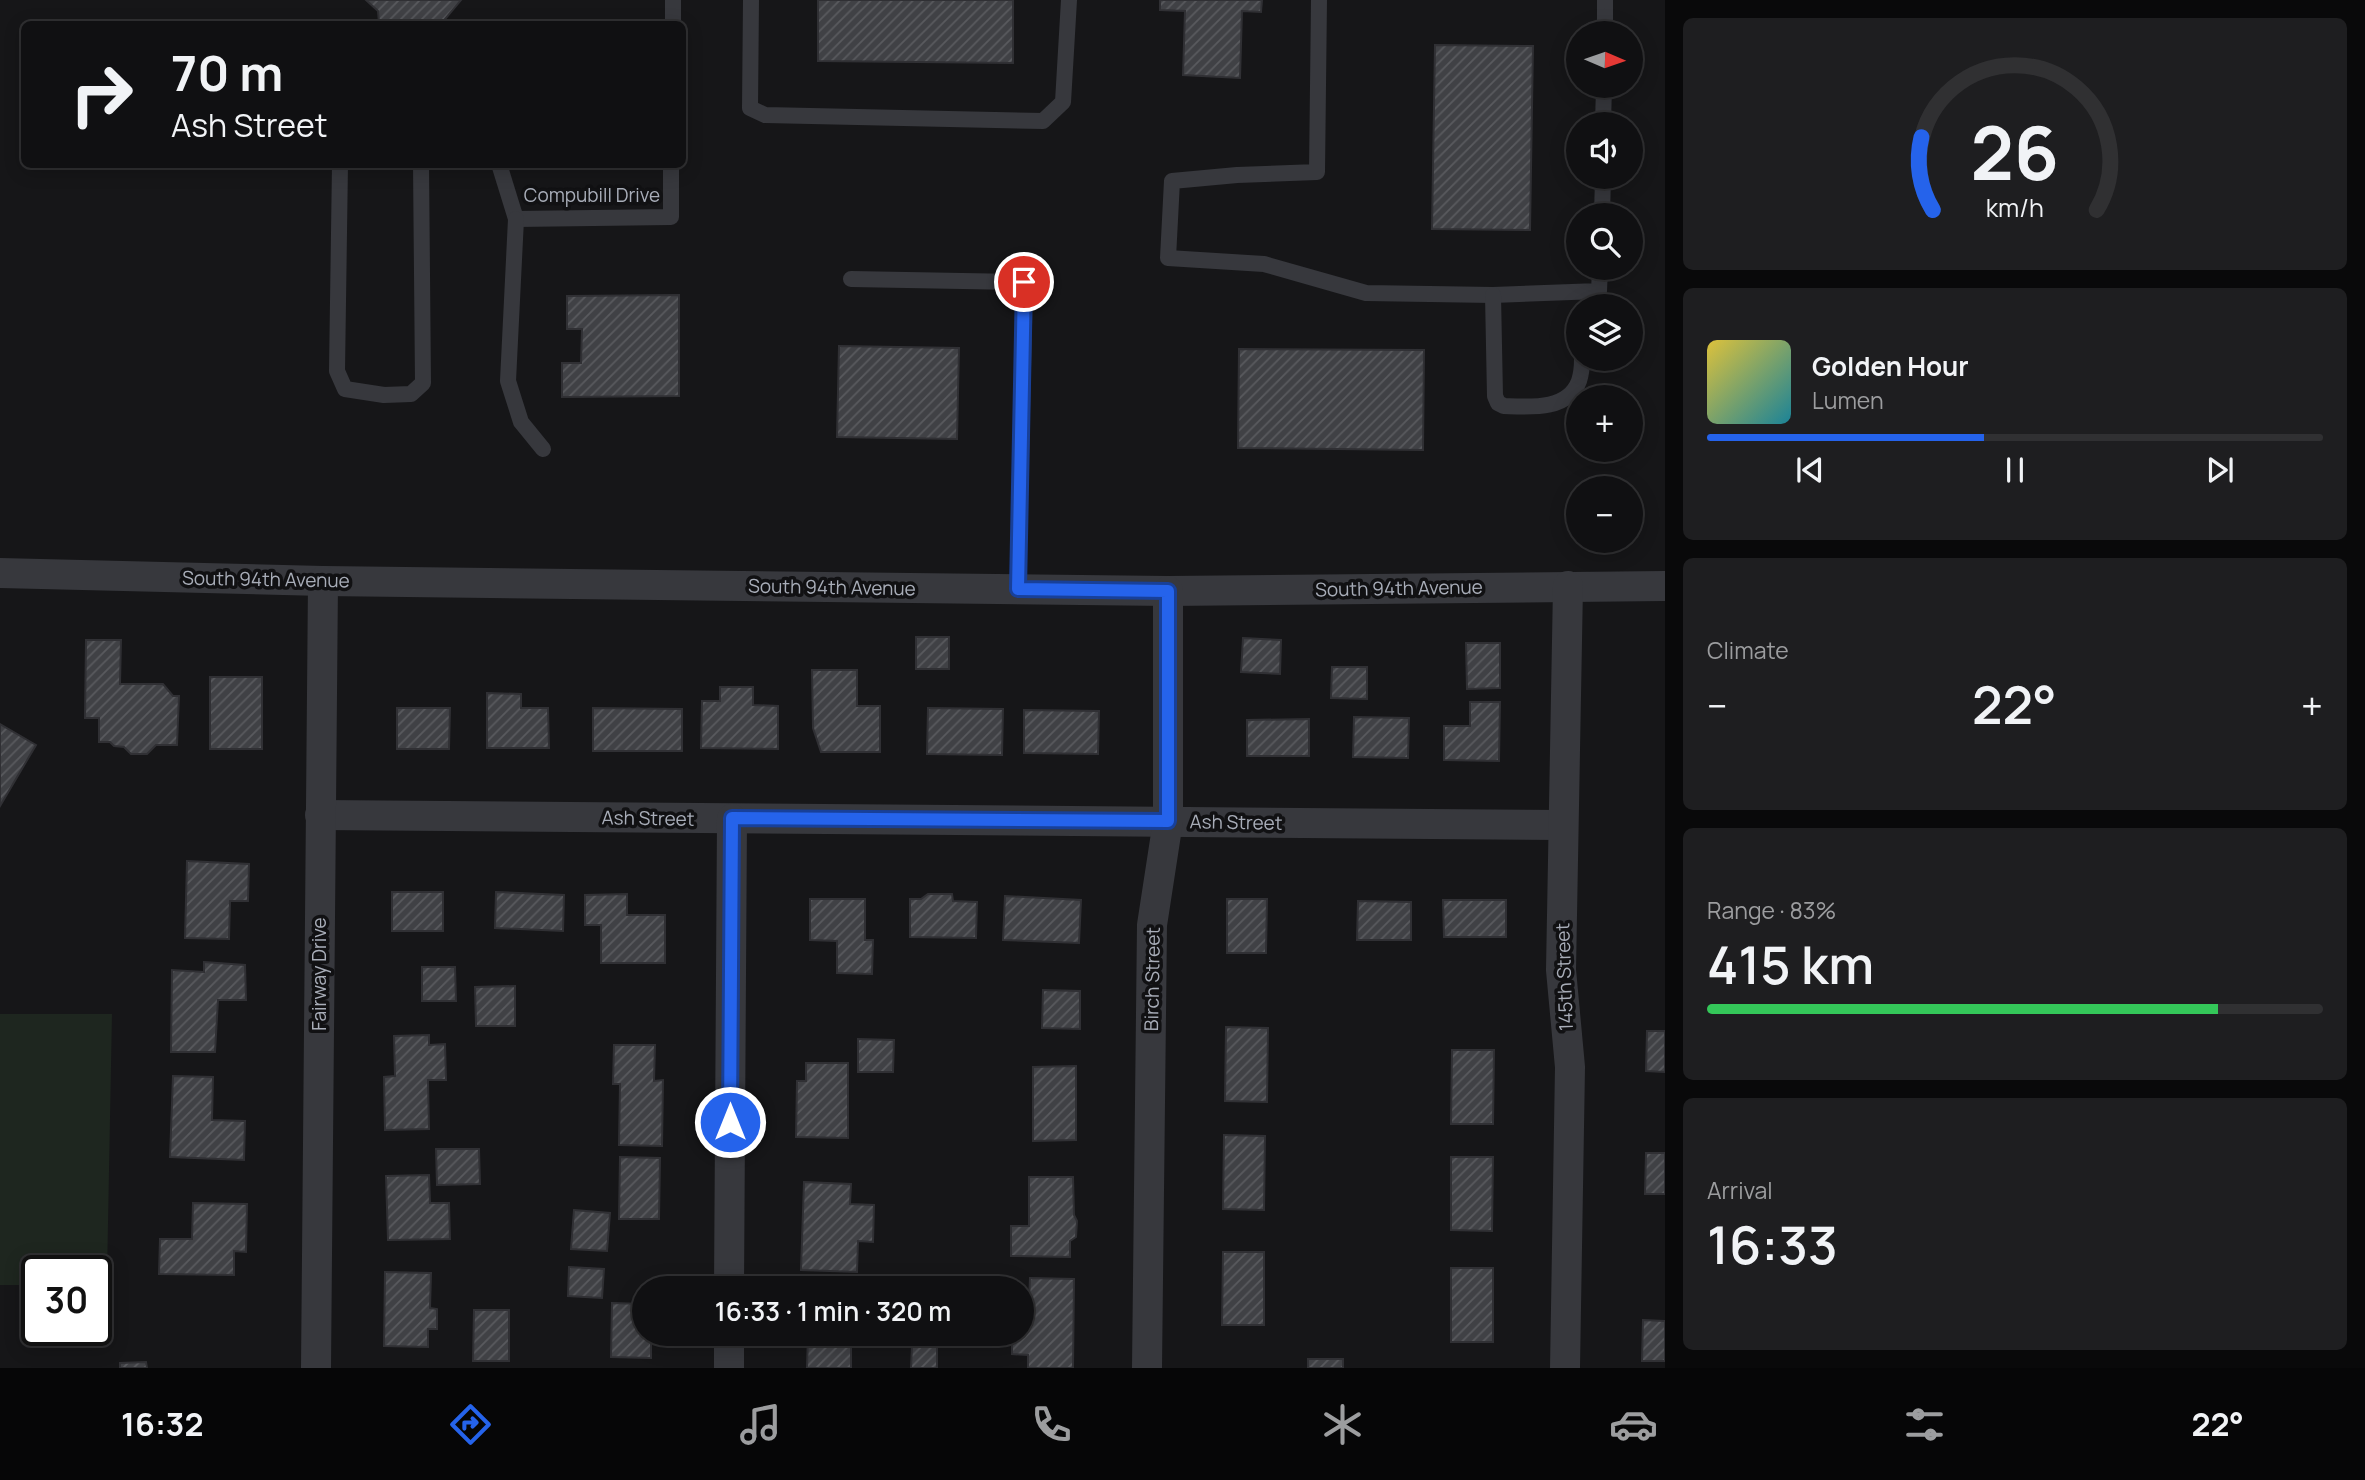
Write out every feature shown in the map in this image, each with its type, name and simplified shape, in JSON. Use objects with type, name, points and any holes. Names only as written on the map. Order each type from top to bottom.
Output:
[{"type":"street","name":"South 94th Avenue","points":[[0,573],[323,581],[1168,591],[1665,586]]},
{"type":"street","name":"Fairway Drive","points":[[316,1368],[323,581]]},
{"type":"street","name":"145th Street","points":[[1565,1368],[1570,1067],[1561,970],[1568,586]]},
{"type":"street","name":"Birch Street","points":[[1147,1368],[1152,925],[1168,821],[1168,591]]},
{"type":"street","name":"Ash Street","points":[[320,815],[1563,825]]},
{"type":"street","points":[[729,1276],[732,818]]},
{"type":"street","points":[[729,1346],[729,1368]]},
{"type":"lane","points":[[673,0],[673,21]]},
{"type":"lane","points":[[751,0],[750,108],[765,115],[1043,121],[1063,102],[1069,0]]},
{"type":"lane","points":[[1319,0],[1317,172],[1172,181],[1168,258],[1265,264],[1366,293],[1566,297]]},
{"type":"lane","points":[[1605,0],[1605,21]]},
{"type":"lane","points":[[340,168],[337,371],[345,389],[384,395],[411,394],[423,383],[421,168]]},
{"type":"lane","name":"Compubill Drive","points":[[500,168],[516,219],[671,217],[671,168]]},
{"type":"lane","points":[[516,219],[508,381],[521,422],[543,449]]},
{"type":"lane","points":[[851,279],[1024,282],[1018,589]]},
{"type":"lane","points":[[1493,295],[1495,396],[1499,403],[1504,407],[1548,407],[1569,394],[1579,383],[1581,371]]},
{"type":"shaded area","points":[[0,1014],[112,1014],[107,1255],[21,1255],[21,1285],[0,1285]]},
{"type":"building","points":[[366,0],[461,0],[444,21],[379,21],[378,11]]},
{"type":"building","points":[[818,0],[1013,0],[1013,63],[818,61]]},
{"type":"building","points":[[1160,0],[1262,0],[1261,12],[1242,11],[1240,78],[1183,75],[1185,11],[1160,10]]},
{"type":"building","points":[[1435,45],[1533,46],[1530,230],[1432,229]]},
{"type":"building","points":[[679,295],[679,396],[562,397],[562,363],[581,363],[582,329],[567,329],[567,296]]},
{"type":"building","points":[[839,346],[959,348],[957,439],[837,437]]},
{"type":"building","points":[[1239,349],[1424,350],[1423,450],[1238,448]]},
{"type":"building","points":[[916,637],[949,637],[949,669],[916,669]]},
{"type":"building","points":[[1243,638],[1281,640],[1280,674],[1241,672]]},
{"type":"building","points":[[86,640],[121,640],[120,684],[163,684],[173,696],[179,696],[177,745],[156,745],[147,754],[131,754],[124,747],[114,746],[110,742],[99,742],[99,718],[85,718]]},
{"type":"building","points":[[1466,643],[1500,643],[1500,688],[1467,689]]},
{"type":"building","points":[[1332,667],[1367,667],[1367,699],[1331,698]]},
{"type":"building","points":[[812,670],[857,670],[857,706],[880,706],[880,752],[821,752],[813,728]]},
{"type":"building","points":[[210,677],[262,677],[262,749],[210,749]]},
{"type":"building","points":[[720,687],[753,687],[753,705],[778,706],[778,749],[701,748],[702,701],[720,701]]},
{"type":"building","points":[[487,693],[521,694],[521,708],[548,708],[549,748],[487,748]]},
{"type":"building","points":[[1470,702],[1500,702],[1499,761],[1444,760],[1444,726],[1470,726]]},
{"type":"building","points":[[397,708],[450,708],[449,749],[397,749]]},
{"type":"building","points":[[593,708],[682,709],[682,751],[593,751]]},
{"type":"building","points":[[928,708],[1003,709],[1002,755],[927,754]]},
{"type":"building","points":[[1024,710],[1099,711],[1098,754],[1024,753]]},
{"type":"building","points":[[1354,717],[1409,718],[1408,758],[1353,757]]},
{"type":"building","points":[[1309,719],[1309,756],[1247,756],[1247,720]]},
{"type":"building","points":[[0,724],[36,745],[0,806]]},
{"type":"building","points":[[187,861],[249,864],[248,901],[230,901],[229,939],[185,938]]},
{"type":"building","points":[[392,892],[443,892],[443,931],[392,931]]},
{"type":"building","points":[[496,892],[564,895],[563,931],[495,928]]},
{"type":"building","points":[[627,894],[627,915],[665,915],[665,963],[601,963],[601,925],[585,925],[585,895]]},
{"type":"building","points":[[928,894],[952,894],[953,901],[977,902],[976,938],[910,937],[910,899],[921,899]]},
{"type":"building","points":[[1005,896],[1081,900],[1079,943],[1003,940]]},
{"type":"building","points":[[810,899],[865,899],[865,940],[873,940],[872,974],[837,973],[837,941],[810,940]]},
{"type":"building","points":[[1227,899],[1267,899],[1266,953],[1227,953]]},
{"type":"building","points":[[1443,900],[1506,900],[1506,937],[1444,937]]},
{"type":"building","points":[[1358,901],[1411,902],[1411,940],[1357,940]]},
{"type":"building","points":[[204,962],[245,965],[246,1000],[218,1000],[215,1052],[171,1052],[172,970],[204,972]]},
{"type":"building","points":[[422,967],[455,967],[456,1001],[422,1001]]},
{"type":"building","points":[[515,986],[515,1026],[476,1026],[475,987]]},
{"type":"building","points":[[1043,990],[1080,991],[1080,1029],[1042,1028]]},
{"type":"building","points":[[1226,1027],[1268,1028],[1267,1102],[1225,1101]]},
{"type":"building","points":[[1647,1031],[1665,1031],[1665,1072],[1646,1071]]},
{"type":"building","points":[[429,1035],[429,1045],[445,1044],[446,1080],[428,1080],[429,1129],[385,1130],[384,1077],[395,1076],[394,1036]]},
{"type":"building","points":[[858,1039],[894,1040],[893,1072],[858,1072]]},
{"type":"building","points":[[614,1045],[655,1045],[654,1081],[663,1080],[662,1146],[619,1145],[620,1084],[613,1084]]},
{"type":"building","points":[[1452,1050],[1494,1050],[1493,1124],[1451,1124]]},
{"type":"building","points":[[806,1063],[848,1063],[848,1138],[796,1137],[797,1081],[806,1081]]},
{"type":"building","points":[[1076,1066],[1076,1140],[1033,1141],[1033,1067]]},
{"type":"building","points":[[173,1076],[213,1077],[212,1120],[245,1121],[244,1160],[170,1157]]},
{"type":"building","points":[[1224,1135],[1265,1136],[1264,1210],[1223,1209]]},
{"type":"building","points":[[436,1149],[479,1149],[480,1184],[437,1185]]},
{"type":"building","points":[[1646,1153],[1665,1153],[1665,1194],[1645,1194]]},
{"type":"building","points":[[620,1157],[660,1158],[659,1219],[619,1219]]},
{"type":"building","points":[[1451,1157],[1493,1157],[1492,1231],[1451,1230]]},
{"type":"building","points":[[429,1175],[430,1203],[449,1203],[450,1239],[388,1240],[386,1176]]},
{"type":"building","points":[[1029,1177],[1073,1177],[1074,1215],[1077,1221],[1076,1237],[1070,1241],[1070,1257],[1011,1256],[1011,1226],[1029,1226]]},
{"type":"building","points":[[804,1182],[851,1184],[850,1204],[874,1205],[873,1242],[858,1241],[857,1272],[801,1270]]},
{"type":"building","points":[[193,1203],[247,1204],[246,1252],[234,1251],[234,1275],[159,1274],[160,1239],[192,1239]]},
{"type":"building","points":[[574,1210],[610,1213],[607,1251],[571,1249]]},
{"type":"building","points":[[1223,1252],[1264,1252],[1264,1325],[1222,1325]]},
{"type":"building","points":[[569,1267],[604,1269],[602,1298],[568,1296]]},
{"type":"building","points":[[1451,1268],[1493,1268],[1493,1342],[1451,1342]]},
{"type":"building","points":[[385,1272],[431,1273],[430,1308],[437,1309],[437,1329],[428,1329],[428,1347],[384,1346]]},
{"type":"building","points":[[1034,1278],[1074,1279],[1073,1368],[1028,1368],[1028,1355],[1012,1354],[1012,1346],[1034,1346]]},
{"type":"building","points":[[612,1303],[632,1304],[632,1346],[651,1346],[651,1358],[611,1357]]},
{"type":"building","points":[[474,1310],[509,1310],[509,1361],[473,1361]]},
{"type":"building","points":[[1643,1320],[1665,1321],[1665,1361],[1642,1361]]},
{"type":"building","points":[[808,1346],[851,1346],[851,1368],[807,1368]]},
{"type":"building","points":[[912,1346],[937,1346],[937,1368],[911,1368]]},
{"type":"building","points":[[1308,1359],[1343,1359],[1343,1368],[1308,1368]]},
{"type":"building","points":[[146,1362],[147,1368],[120,1368],[120,1363]]},
{"type":"route","points":[[730,1122],[732,818],[1168,821],[1168,591],[1018,589],[1024,282]]}]
